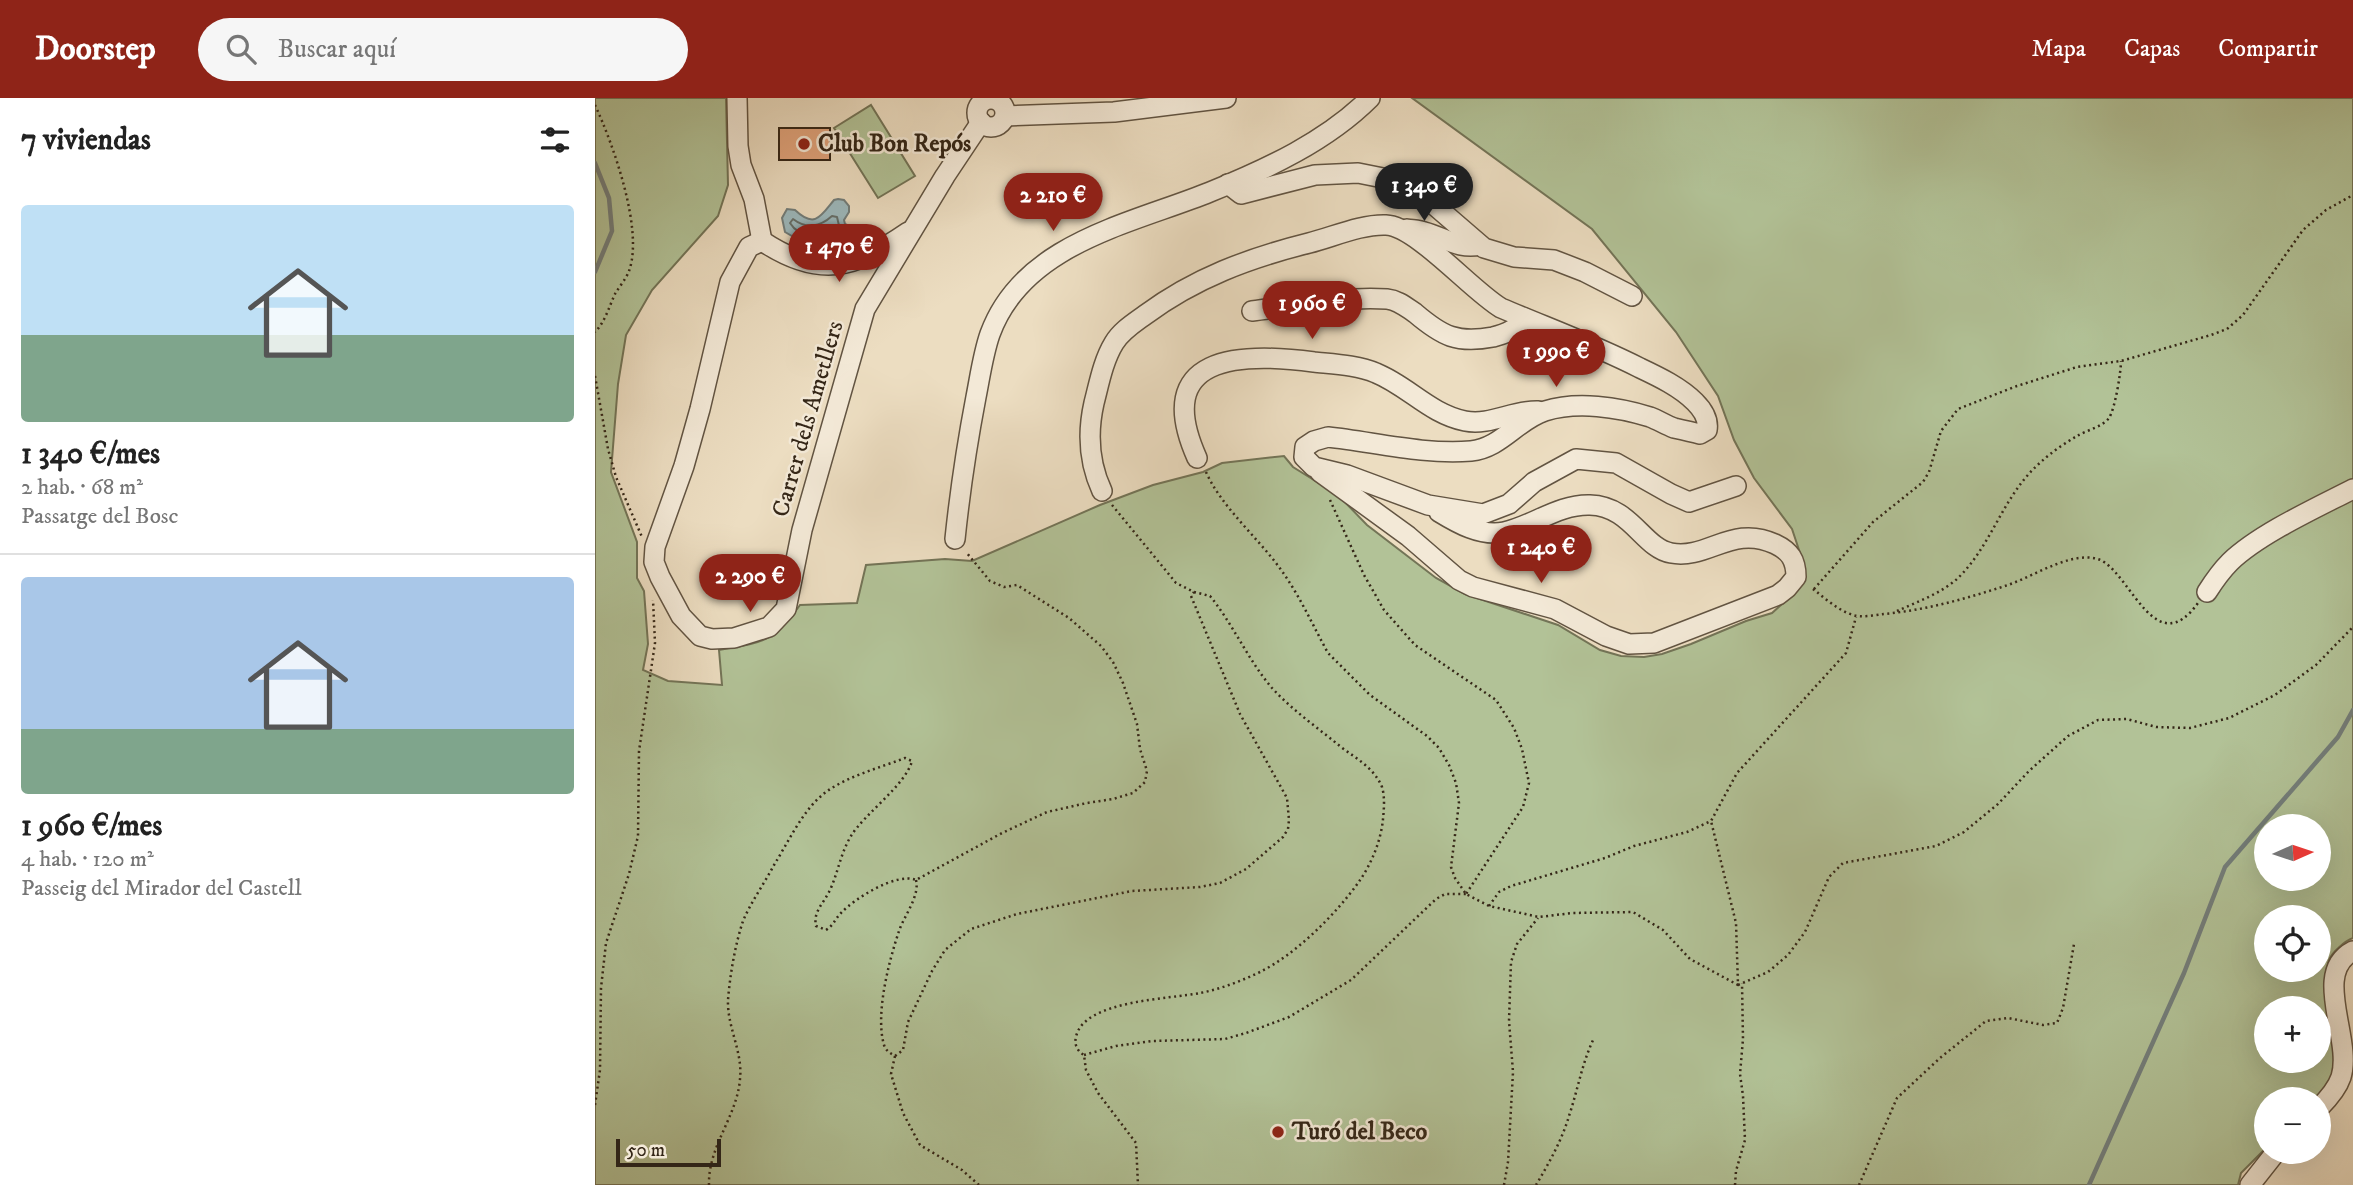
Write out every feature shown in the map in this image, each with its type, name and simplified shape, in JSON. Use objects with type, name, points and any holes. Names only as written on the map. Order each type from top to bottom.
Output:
[{"type":"street","points":[[737,98],[741,165],[754,200],[762,241],[787,257],[810,264],[826,265],[858,261],[880,251],[913,228]]},
{"type":"street","points":[[981,107],[988,126],[997,125],[1005,116],[1114,112],[1226,98]]},
{"type":"street","points":[[955,539],[961,472],[990,334],[1005,306],[1030,275],[1056,254],[1108,230],[1267,167],[1353,115],[1370,98]]},
{"type":"street","name":"Carrer dels Ametllers","points":[[762,241],[749,247],[730,282],[701,409],[655,547],[654,562],[681,616],[700,636],[712,639],[734,638],[769,628],[786,609],[802,530],[865,309],[981,107]]},
{"type":"street","points":[[1228,184],[1241,194],[1315,175],[1358,173],[1393,180],[1433,204],[1480,245],[1514,257],[1553,261],[1585,272],[1632,296]]},
{"type":"street","points":[[1102,491],[1096,479],[1090,453],[1091,419],[1100,379],[1114,342],[1129,326],[1195,282],[1268,253],[1368,227],[1387,225],[1424,232],[1455,244],[1471,247],[1480,245]]},
{"type":"street","points":[[1197,457],[1189,440],[1185,419],[1185,399],[1190,384],[1199,373],[1210,366],[1264,358],[1296,359],[1376,373],[1430,407],[1468,422],[1487,421],[1530,411],[1594,407],[1651,417],[1674,428],[1700,434],[1707,430],[1704,413],[1694,401],[1672,385],[1605,351],[1485,299],[1439,257],[1399,228]]},
{"type":"street","points":[[1252,311],[1354,300],[1391,300],[1404,305],[1436,331],[1464,340],[1498,336],[1511,330],[1524,318]]},
{"type":"street","points":[[1428,505],[1455,522],[1489,533],[1504,532],[1572,506],[1591,505],[1624,516],[1659,548],[1671,553],[1687,553],[1733,539],[1762,539],[1785,548],[1793,558],[1796,576],[1787,589],[1778,595],[1654,643],[1629,643],[1606,636],[1555,609],[1473,587],[1459,580],[1304,457],[1305,447],[1328,437],[1430,451],[1470,451],[1489,447],[1543,412]]},
{"type":"street","points":[[1314,467],[1347,475],[1428,505],[1483,514],[1509,504],[1534,482],[1576,459],[1616,463],[1689,502],[1736,486]]},
{"type":"street","points":[[2207,592],[2220,573],[2245,550],[2299,517],[2353,489]]},
{"type":"street","points":[[2331,1094],[2341,1077],[2344,1060],[2333,986],[2335,970],[2341,957],[2353,951]]},
{"type":"street","points":[[2250,1185],[2267,1164]]},
{"type":"path","points":[[595,105],[618,162],[632,227],[629,271],[595,332]]},
{"type":"path","points":[[2207,592],[2187,616],[2178,621],[2166,622],[2153,618],[2143,609],[2103,561],[2080,557],[2008,585],[1956,601],[1894,613],[1856,617],[1834,605],[1814,589],[1873,522],[1923,482],[1929,472],[1941,431],[1958,409],[2077,366],[2121,361],[2211,335],[2235,323],[2303,230],[2326,210],[2353,195]]},
{"type":"path","points":[[1894,613],[1943,589],[1958,578],[1972,561],[2011,495],[2025,477],[2058,448],[2104,423],[2111,416],[2121,361]]},
{"type":"path","points":[[595,376],[608,449],[642,538]]},
{"type":"path","points":[[1197,457],[1219,497],[1235,512],[1281,570],[1328,653],[1370,695],[1427,736],[1439,748],[1456,783],[1459,803],[1451,867],[1466,894]]},
{"type":"path","points":[[1102,491],[1176,583],[1210,596],[1272,687],[1296,710],[1366,765],[1382,788],[1384,800],[1382,828],[1370,863],[1360,881],[1331,914],[1291,950],[1264,970],[1220,988],[1197,994],[1147,1000],[1093,1015],[1083,1023],[1075,1038],[1077,1048],[1084,1055],[1086,1070],[1098,1093],[1136,1143],[1138,1185]]},
{"type":"path","points":[[1330,500],[1364,575],[1384,610],[1415,645],[1496,701],[1514,729],[1522,749],[1529,783],[1523,807],[1466,894]]},
{"type":"path","points":[[709,1185],[712,1157],[733,1108],[740,1079],[728,1001],[743,922],[789,839],[815,801],[841,783],[905,758],[912,761],[902,778],[851,836],[815,919],[816,926],[826,930],[831,928],[845,909],[879,887],[900,878],[916,880],[1047,812],[1133,793],[1145,782],[1147,771],[1140,749],[1137,724],[1123,683],[1113,662],[1101,646],[1069,618],[1017,585],[1004,587],[990,581],[955,539]]},
{"type":"path","points":[[595,1105],[600,1070],[601,980],[605,943],[629,874],[638,836],[639,751],[655,643],[653,589]]},
{"type":"path","points":[[979,1185],[920,1145],[903,1113],[891,1074],[895,1056],[903,1050],[908,1022],[945,950],[971,929],[1017,914],[1132,891],[1200,887],[1220,883],[1246,869],[1283,837],[1288,829],[1287,798],[1251,735],[1225,681],[1204,622],[1192,600],[1194,592]]},
{"type":"path","points":[[1489,906],[1499,892],[1511,886],[1687,832],[1711,821],[1737,773],[1846,653],[1856,617]]},
{"type":"path","points":[[1084,1055],[1116,1046],[1152,1041],[1225,1039],[1289,1017],[1350,980],[1436,899],[1445,894],[1466,894],[1489,906],[1539,917],[1571,913],[1633,912],[1663,930],[1690,959],[1740,984],[1768,972],[1788,955],[1805,932],[1829,877],[1843,863],[1936,846],[1964,832],[1998,804],[2068,736],[2098,720],[2127,719],[2156,727],[2190,728],[2229,718],[2275,695],[2316,665],[2353,627]]},
{"type":"path","points":[[1711,821],[1736,923],[1743,1039],[1740,1074],[1745,1140],[1735,1185]]},
{"type":"path","points":[[895,1056],[884,1046],[882,1007],[893,949],[915,893],[916,880]]},
{"type":"path","points":[[1504,1185],[1508,1162],[1513,1072],[1509,1021],[1511,962],[1517,944],[1539,917]]},
{"type":"path","points":[[1859,1185],[1897,1098],[1940,1058],[1986,1021],[2008,1018],[2043,1025],[2057,1023],[2063,1008],[2074,944]]},
{"type":"path","points":[[1536,1185],[1551,1160],[1569,1117],[1583,1060],[1594,1038]]},
{"type":"green space","points":[[595,98],[726,98],[728,185],[718,216],[652,290],[626,335],[618,384],[611,472],[637,542],[637,578],[644,591],[648,644],[643,670],[668,681],[722,685],[719,650],[766,639],[791,618],[800,605],[857,603],[866,565],[945,559],[972,561],[1153,485],[1203,472],[1222,463],[1284,456],[1293,467],[1338,495],[1367,525],[1436,578],[1465,594],[1558,625],[1600,650],[1621,656],[1644,657],[1662,654],[1772,613],[1790,597],[1801,556],[1792,529],[1754,478],[1734,440],[1718,396],[1676,332],[1592,229],[1412,98],[2353,98],[2353,938],[2331,957],[2331,905],[2254,905],[2254,982],[2326,982],[2327,996],[2254,996],[2254,1073],[2331,1073],[2331,1028],[2338,1072],[2325,1087],[2254,1087],[2254,1160],[2241,1173],[2238,1185],[595,1185]]},
{"type":"green space","points":[[871,105],[915,176],[878,198],[834,128]]},
{"type":"water","points":[[838,199],[844,200],[849,206],[844,220],[855,232],[848,239],[831,245],[821,245],[785,232],[782,218],[787,209],[813,219]]},
{"type":"building","name":"Club Bon Repós","points":[[779,128],[830,128],[830,160],[779,160]]},
{"type":"waterway","points":[[595,163],[609,198],[612,231],[595,272]]},
{"type":"waterway","points":[[2089,1185],[2184,973],[2225,867],[2338,737],[2353,710]]},
{"type":"place","name":"Club Bon Repós","points":[[804,144]]},
{"type":"place","name":"Turó del Beco","points":[[1278,1132]]}]
